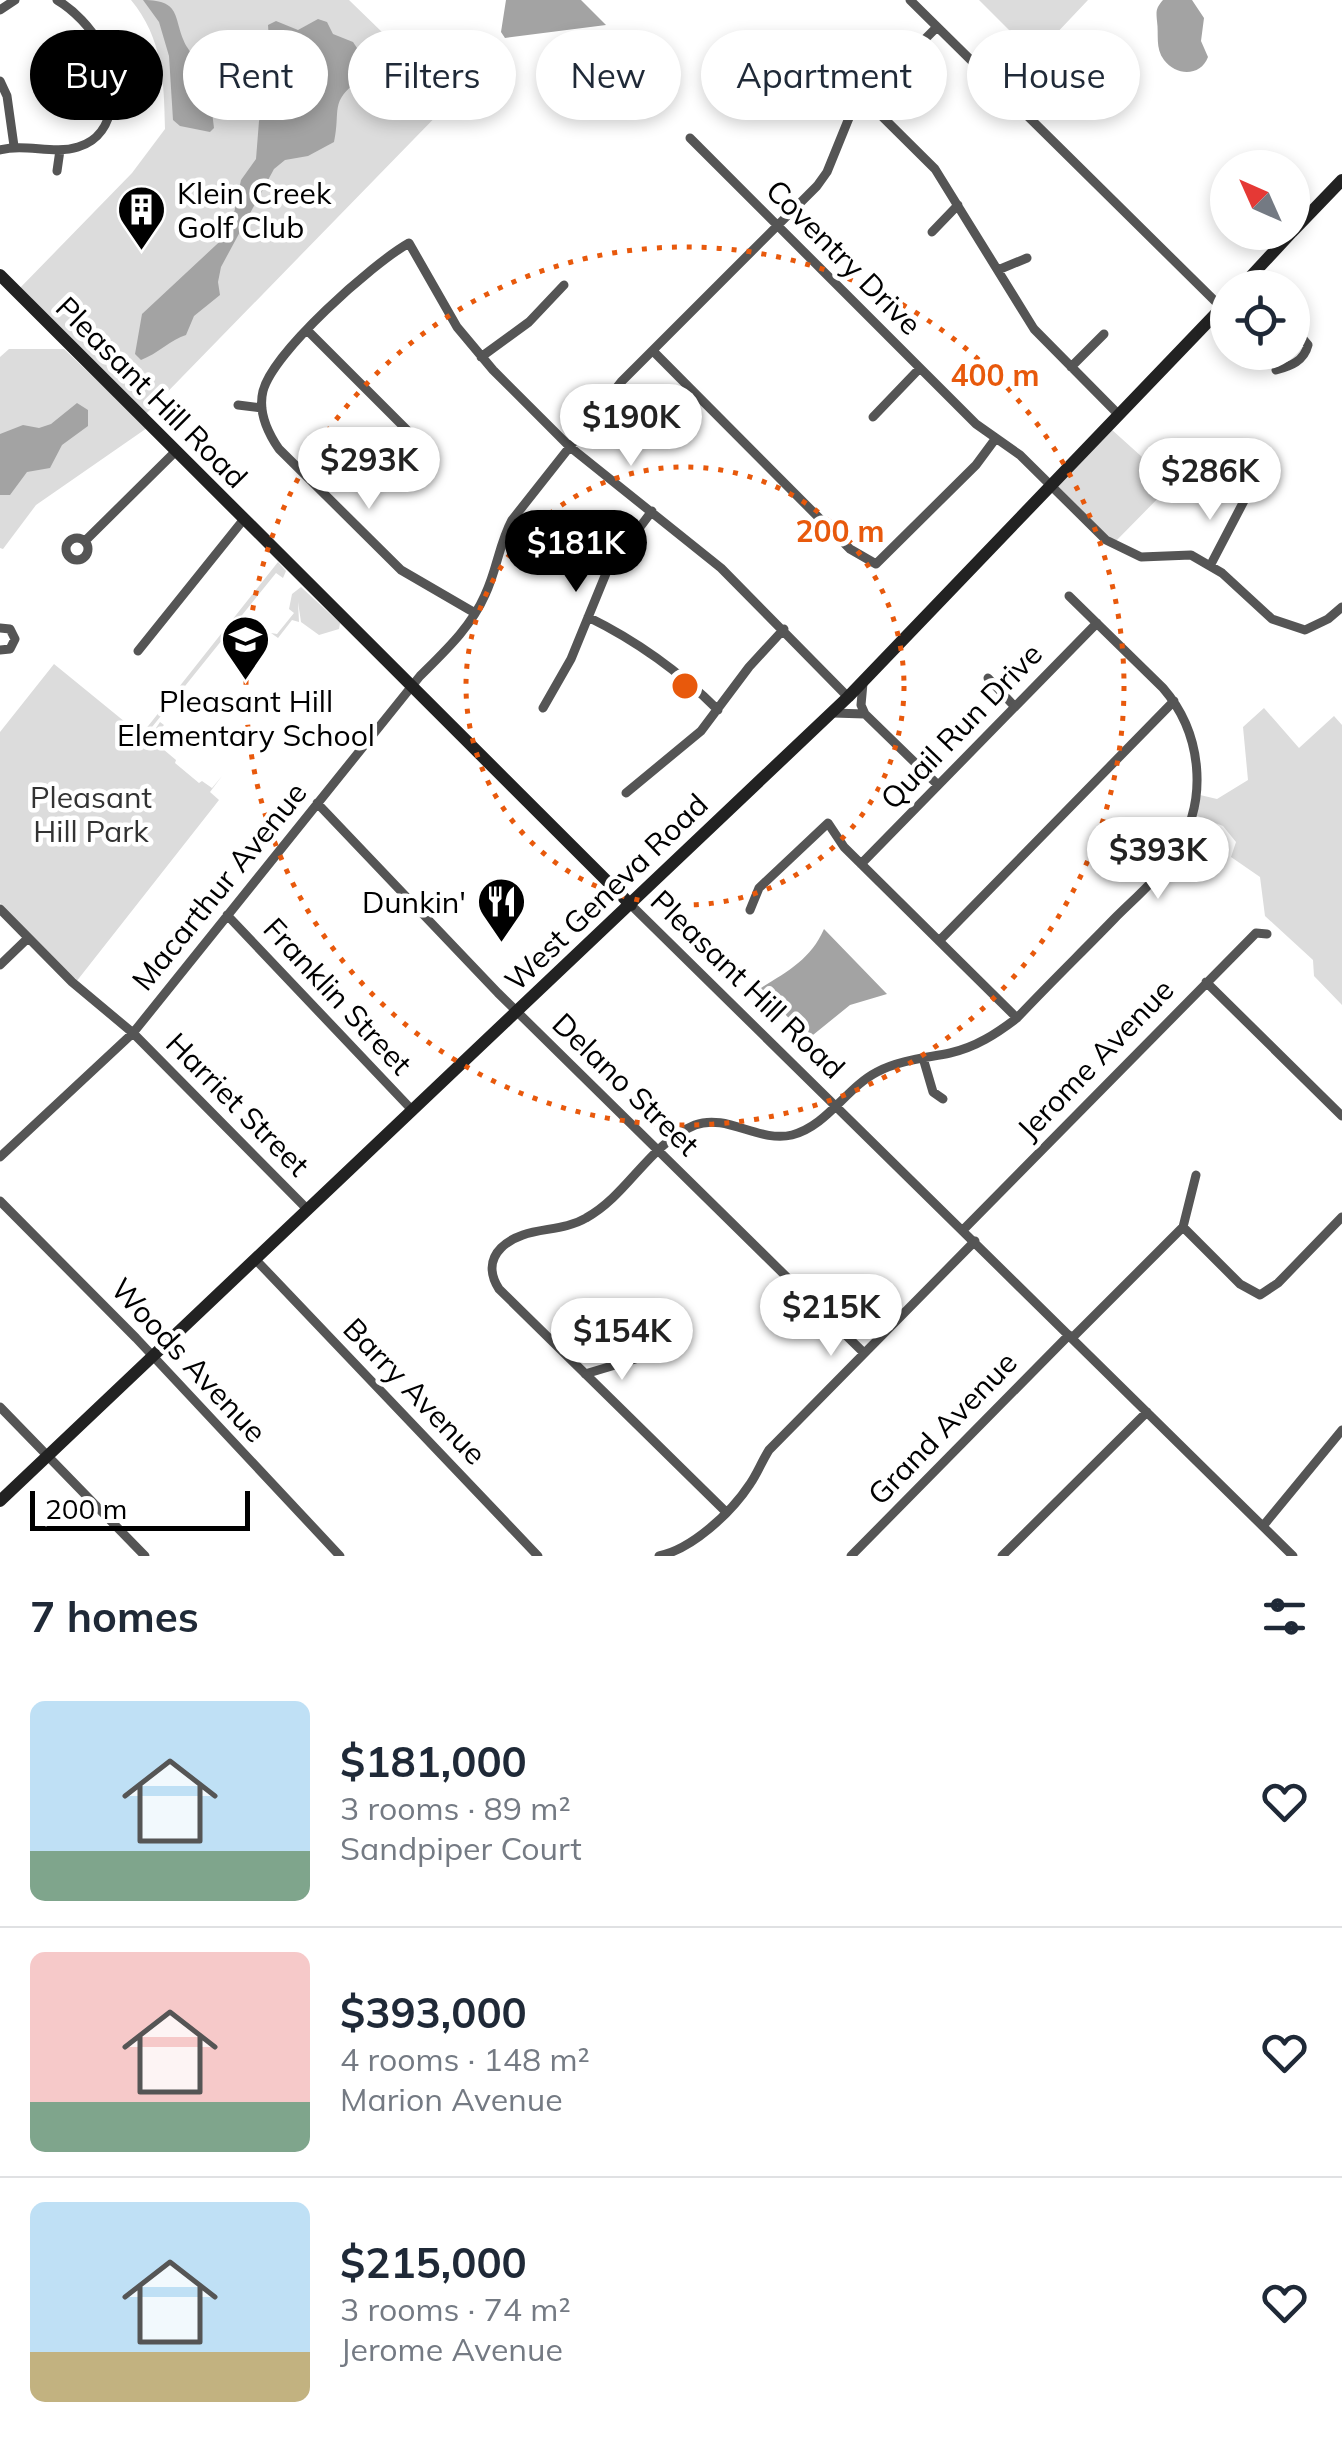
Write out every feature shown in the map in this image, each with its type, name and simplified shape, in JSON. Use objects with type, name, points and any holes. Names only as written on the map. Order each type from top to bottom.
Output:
[{"type":"main road","points":[[1310,216],[1339,191]]},
{"type":"main road","points":[[1260,270],[1277,250]]},
{"type":"main road","name":"Pleasant Hill Road","points":[[0,275],[630,904]]},
{"type":"main road","name":"West Geneva Road","points":[[0,1501],[831,713],[1210,319]]},
{"type":"street","points":[[0,10],[15,0]]},
{"type":"street","points":[[0,150],[14,146],[60,150],[79,147],[94,139],[107,123],[113,100],[100,44],[72,11],[57,0]]},
{"type":"street","points":[[910,0],[1210,290]]},
{"type":"street","name":"Macarthur Avenue","points":[[932,30],[936,26]]},
{"type":"street","points":[[0,80],[7,96],[14,146]]},
{"type":"street","name":"Macarthur Avenue","points":[[0,1157],[132,1033],[412,687],[458,638],[489,585],[507,529],[621,382],[824,178],[848,120]]},
{"type":"street","points":[[885,120],[935,170],[1034,329],[1119,415]]},
{"type":"street","name":"Coventry Drive","points":[[690,138],[976,424],[1020,455],[1106,540],[1141,558],[1191,556],[1210,566],[1272,619],[1305,630],[1328,620],[1342,607]]},
{"type":"street","points":[[57,171],[60,150]]},
{"type":"street","points":[[932,232],[958,206]]},
{"type":"street","points":[[475,613],[422,585],[390,560],[279,450],[262,408],[262,395],[271,372],[374,267],[409,243],[442,305],[481,357],[570,447],[721,568],[848,696]]},
{"type":"street","points":[[998,270],[1027,258]]},
{"type":"street","points":[[481,357],[528,322],[564,285]]},
{"type":"street","points":[[308,331],[431,454]]},
{"type":"street","points":[[1071,367],[1104,334]]},
{"type":"street","points":[[654,352],[850,549],[876,564],[976,465],[996,438]]},
{"type":"street","points":[[873,417],[920,368]]},
{"type":"street","points":[[238,405],[262,408]]},
{"type":"street","points":[[84,541],[176,451]]},
{"type":"street","points":[[1210,566],[1245,499]]},
{"type":"street","points":[[543,708],[571,659],[607,571],[652,511]]},
{"type":"street","points":[[138,652],[244,519]]},
{"type":"street","points":[[725,1511],[499,1288],[491,1270],[498,1250],[516,1236],[570,1226],[592,1215],[684,1130],[702,1123],[761,1135],[795,1134],[874,1074],[972,1046],[1018,1018],[1160,872],[1182,842],[1192,817],[1198,779],[1191,737],[1174,701],[1069,596]]},
{"type":"street","points":[[588,617],[628,638],[680,674],[718,710]]},
{"type":"street","name":"Quail Run Drive","points":[[860,864],[1097,623]]},
{"type":"street","points":[[0,628],[10,629],[15,639],[10,648],[0,650]]},
{"type":"street","points":[[626,793],[686,746],[749,666],[784,629]]},
{"type":"street","points":[[988,678],[1015,707]]},
{"type":"street","points":[[863,681],[861,705],[865,714],[938,786]]},
{"type":"street","points":[[939,941],[1174,701]]},
{"type":"street","points":[[831,713],[865,714]]},
{"type":"street","name":"Delano Street","points":[[317,803],[517,1012],[864,1352]]},
{"type":"street","points":[[750,910],[759,888],[828,822],[844,848],[1018,1018]]},
{"type":"street","name":"Pleasant Hill Road","points":[[630,904],[1293,1556]]},
{"type":"street","name":"Harriet Street","points":[[0,910],[72,982],[132,1033],[308,1210]]},
{"type":"street","name":"Franklin Street","points":[[227,915],[413,1111]]},
{"type":"street","name":"Jerome Avenue","points":[[963,1230],[1256,933],[1267,934]]},
{"type":"street","points":[[0,965],[28,938]]},
{"type":"street","points":[[1206,982],[1342,1116]]},
{"type":"street","points":[[923,1058],[934,1092],[943,1098]]},
{"type":"street","points":[[1196,1176],[1183,1227],[1240,1284],[1260,1295],[1278,1283],[1342,1218]]},
{"type":"street","name":"Woods Avenue","points":[[0,1201],[340,1556]]},
{"type":"street","name":"Grand Avenue","points":[[851,1556],[1183,1227]]},
{"type":"street","points":[[659,1556],[688,1546],[725,1511],[750,1485],[769,1450],[975,1241]]},
{"type":"street","name":"Barry Avenue","points":[[256,1260],[538,1556]]},
{"type":"street","points":[[585,1374],[652,1354],[666,1342]]},
{"type":"street","points":[[0,1407],[144,1556]]},
{"type":"street","points":[[1002,1556],[1147,1412]]},
{"type":"street","points":[[1262,1526],[1342,1430]]},
{"type":"green space","points":[[131,0],[349,0],[380,30],[348,30],[348,120],[433,120],[144,416],[18,290],[132,173],[165,129],[163,30],[150,30]]},
{"type":"green space","points":[[979,0],[1088,0],[1060,30],[1009,30]]},
{"type":"green space","points":[[9,349],[64,349],[147,428],[36,505],[3,549],[0,357]]},
{"type":"green space","points":[[1111,429],[1172,484],[1115,542],[1056,486]]},
{"type":"green space","name":"Pleasant Hill Park","points":[[278,562],[286,571],[283,578],[276,573],[144,737],[148,740],[160,722],[164,725],[152,740],[153,745],[157,744],[199,783],[212,788],[222,776],[210,792],[219,800],[76,982],[0,903],[0,732],[54,664],[141,735]]},
{"type":"green space","points":[[301,587],[340,623],[339,629],[319,635],[301,622],[298,602],[299,622],[292,620],[278,638],[271,633],[277,634],[294,613],[289,609],[292,594]]},
{"type":"green space","points":[[1264,708],[1299,748],[1334,716],[1342,725],[1342,1005],[1314,976],[1313,960],[1265,916],[1260,877],[1231,857],[1236,842],[1223,826],[1195,815],[1200,795],[1217,799],[1248,780],[1243,727]]},
{"type":"shaded area","points":[[143,0],[165,4],[175,13],[183,39],[183,120],[213,120],[210,132],[180,126],[173,120],[169,56],[159,22]]},
{"type":"shaded area","points":[[506,0],[581,0],[606,25],[536,30],[536,34],[516,37],[516,30],[501,30]]},
{"type":"shaded area","points":[[1163,0],[1192,0],[1204,18],[1201,41],[1208,57],[1194,71],[1175,69],[1161,55],[1157,12]]},
{"type":"shaded area","points":[[318,19],[327,22],[333,34],[348,40],[348,90],[338,107],[334,142],[308,156],[285,160],[274,169],[221,267],[220,295],[194,316],[186,335],[141,360],[135,354],[142,314],[230,232],[241,180],[256,159],[259,120],[328,120],[328,30],[298,30]]},
{"type":"shaded area","points":[[276,21],[298,30],[268,30],[268,25]]},
{"type":"shaded area","points":[[77,403],[88,410],[88,426],[62,445],[50,468],[27,472],[10,495],[0,495],[0,434],[23,425],[39,428],[51,424]]},
{"type":"shaded area","points":[[824,929],[887,994],[850,1005],[808,1039],[761,988],[805,956]]},
{"type":"place","name":"Klein Creek Golf Club","points":[[142,252]]},
{"type":"place","name":"Pleasant Hill Elementary School","points":[[246,682]]},
{"type":"place","name":"Dunkin'","points":[[501,944]]}]
